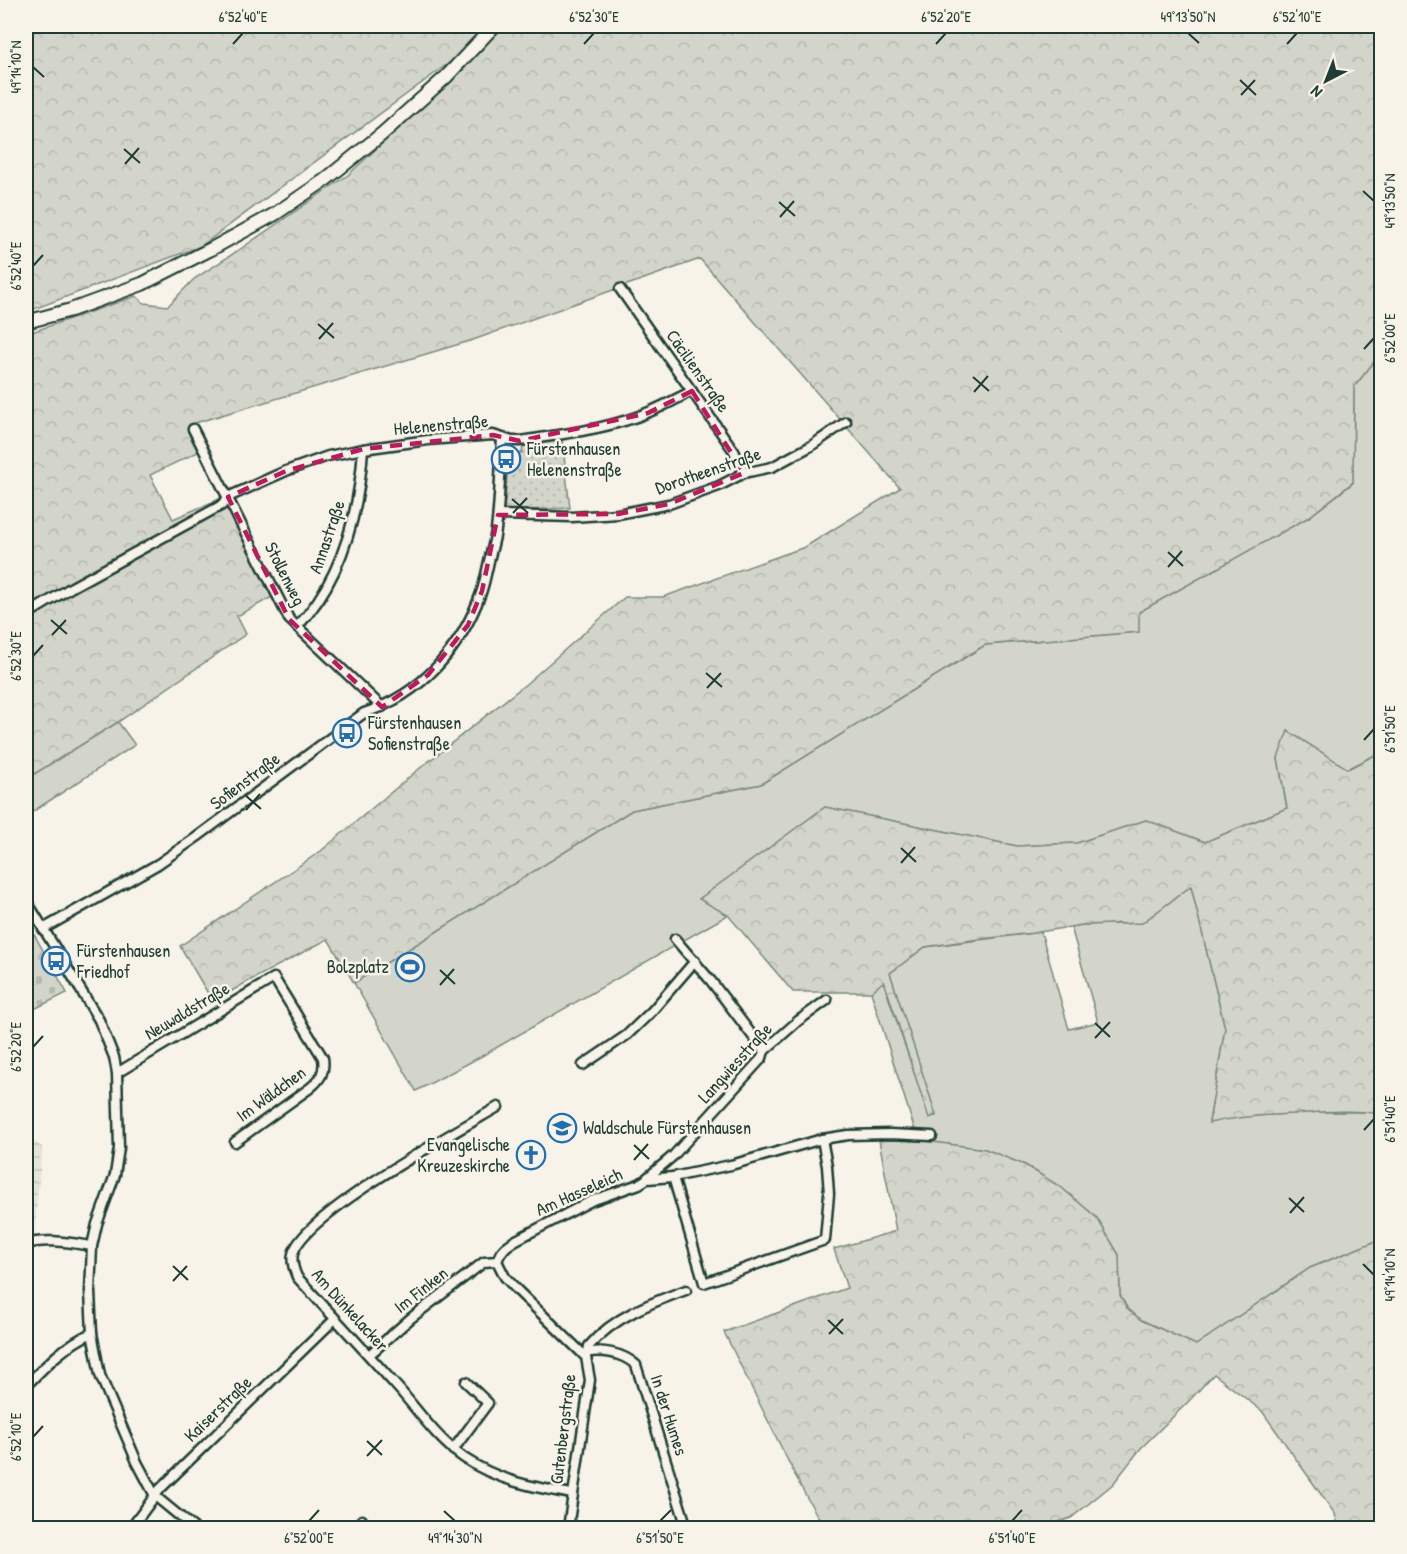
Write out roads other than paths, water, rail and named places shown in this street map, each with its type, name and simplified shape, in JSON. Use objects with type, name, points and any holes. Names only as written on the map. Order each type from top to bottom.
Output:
[{"type":"main road","points":[[26,322],[71,310],[142,284],[275,214],[325,180],[382,134],[446,77],[494,26]]},
{"type":"street","name":"Cäcilienstraße","points":[[620,290],[734,451],[744,473]]},
{"type":"street","name":"Helenenstraße","points":[[26,615],[72,587],[222,505],[228,497],[307,463],[363,449],[428,440],[493,435],[520,441],[577,432],[648,413],[692,391]]},
{"type":"street","name":"Dorotheenstraße","points":[[498,515],[572,517],[618,514],[669,504],[719,486],[744,473],[772,467],[811,446],[846,422]]},
{"type":"street","name":"Stollenweg","points":[[193,429],[289,619],[382,707]]},
{"type":"street","name":"Sofienstraße","points":[[43,929],[158,864],[364,713],[400,698],[428,675],[448,654],[468,625],[482,591],[496,532],[502,438]]},
{"type":"street","name":"Annastraße","points":[[297,627],[322,595],[338,564],[357,504],[363,449]]},
{"type":"street","points":[[26,900],[99,1020],[114,1057],[117,1073],[119,1148],[115,1175],[97,1224],[92,1246],[90,1292],[92,1333],[100,1375],[137,1462],[155,1496],[194,1528]]},
{"type":"street","points":[[675,939],[695,961],[764,1051]]},
{"type":"street","points":[[583,1065],[627,1035],[652,1011],[695,961]]},
{"type":"street","name":"Neuwaldstraße","points":[[117,1073],[274,978]]},
{"type":"street","name":"Im Wäldchen","points":[[235,1142],[310,1088],[323,1074],[322,1058],[274,978]]},
{"type":"street","name":"Langwiesstraße","points":[[647,1179],[673,1156],[762,1058],[764,1051],[798,1021],[827,1000]]},
{"type":"street","name":"Am Dünkelacker","points":[[498,1107],[370,1183],[332,1211],[298,1244],[293,1254],[293,1266],[297,1277],[453,1450],[476,1465],[515,1483],[572,1494]]},
{"type":"street","name":"Am Hasseleich","points":[[497,1261],[500,1252],[516,1240],[591,1201],[647,1179],[673,1177],[731,1165],[822,1139],[848,1135],[932,1136]]},
{"type":"street","points":[[673,1177],[704,1283],[825,1240],[829,1194],[822,1139]]},
{"type":"street","points":[[26,1244],[64,1242],[92,1246]]},
{"type":"street","name":"Gutenbergstraße","points":[[497,1261],[517,1290],[586,1353],[590,1380],[568,1528]]},
{"type":"street","name":"Im Finken","points":[[369,1355],[411,1318],[484,1262],[497,1261]]},
{"type":"street","points":[[586,1353],[589,1346],[609,1326],[659,1299],[686,1290]]},
{"type":"street","name":"Kaiserstraße","points":[[131,1528],[160,1489],[335,1319]]},
{"type":"street","points":[[26,1386],[62,1351],[92,1333]]},
{"type":"street","name":"In der Humes","points":[[586,1353],[605,1352],[629,1359],[636,1365],[687,1528]]},
{"type":"street","points":[[453,1450],[488,1403],[466,1382]]},
{"type":"street","points":[[356,1528],[362,1520]]},
{"type":"place","name":"Fürstenhausen Helenenstraße","points":[[506,459]]},
{"type":"place","name":"Fürstenhausen Sofienstraße","points":[[347,733]]},
{"type":"place","name":"Fürstenhausen Friedhof","points":[[56,961]]},
{"type":"place","name":"Bolzplatz","points":[[410,967]]},
{"type":"place","name":"Waldschule Fürstenhausen","points":[[562,1128]]},
{"type":"place","name":"Evangelische Kreuzeskirche","points":[[531,1155]]}]
